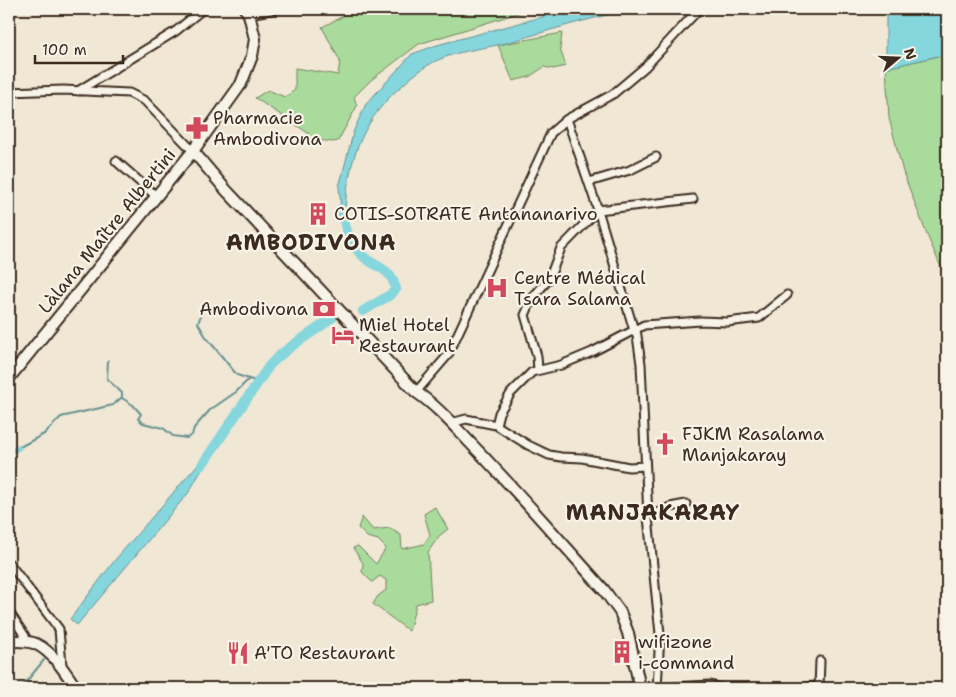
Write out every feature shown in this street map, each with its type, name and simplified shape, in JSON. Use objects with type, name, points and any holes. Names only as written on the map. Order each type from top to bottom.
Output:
[{"type":"main road","name":"Làlana Maître Albertini","points":[[9,378],[193,151],[241,84],[247,71],[255,39],[247,11]]},
{"type":"main road","points":[[193,151],[226,190],[300,264],[547,526],[604,590],[620,612],[628,632],[640,688]]},
{"type":"main road","points":[[178,168],[196,164],[204,165]]},
{"type":"main road","points":[[9,641],[26,641],[38,644],[51,656],[76,688]]},
{"type":"street","points":[[78,91],[176,31],[203,9]]},
{"type":"street","points":[[247,11],[276,9]]},
{"type":"street","points":[[420,393],[448,355],[551,133],[567,119],[613,94],[645,67],[699,9]]},
{"type":"street","points":[[9,92],[78,91],[129,93],[145,101],[193,151]]},
{"type":"street","points":[[567,119],[598,210],[633,326],[636,329],[640,364],[648,517],[660,634],[657,688],[710,686],[721,688]]},
{"type":"street","points":[[589,182],[630,170],[656,157]]},
{"type":"street","points":[[116,161],[156,196]]},
{"type":"street","points":[[538,370],[537,356],[525,315],[533,297],[549,279],[561,248],[598,210],[693,199]]},
{"type":"street","points":[[496,426],[499,413],[511,393],[532,372],[561,365],[592,352],[644,325],[700,321],[727,322],[759,318],[787,296]]},
{"type":"street","points":[[451,424],[466,419],[496,426],[549,455],[582,458],[629,467],[645,466]]},
{"type":"street","points":[[648,517],[670,506],[686,504]]},
{"type":"street","points":[[9,563],[59,629],[62,669]]},
{"type":"street","points":[[9,612],[25,636],[26,641]]},
{"type":"street","points":[[800,688],[819,687],[820,661]]},
{"type":"green space","points":[[357,9],[531,9],[419,44],[371,80],[354,97],[357,106],[338,141],[319,140],[308,144],[308,133],[255,98],[268,90],[285,97],[295,90],[295,68],[338,75],[340,61],[322,27]]},
{"type":"green space","points":[[562,33],[560,49],[566,66],[553,69],[544,67],[529,77],[513,81],[498,45]]},
{"type":"green space","points":[[947,54],[947,281],[903,172],[889,118],[886,68]]},
{"type":"green space","points":[[435,507],[448,529],[439,536],[428,552],[431,600],[416,604],[409,631],[373,604],[378,596],[386,590],[386,580],[380,576],[372,582],[362,572],[363,563],[353,548],[358,546],[376,564],[386,548],[378,540],[367,537],[358,528],[362,517],[373,530],[389,528],[401,535],[402,549],[424,544],[430,535],[424,514]]},
{"type":"water","points":[[572,9],[635,9],[451,55],[423,69],[391,96],[369,124],[361,139],[350,172],[345,209],[341,209],[339,187],[354,130],[366,104],[412,54],[437,45]]},
{"type":"water","points":[[886,9],[947,9],[947,54],[886,68]]},
{"type":"water","points":[[199,463],[204,466],[189,492],[77,625],[70,619],[115,560]]},
{"type":"waterway","points":[[341,209],[346,229],[355,247],[369,261],[387,272],[396,289],[390,295],[363,311]]},
{"type":"waterway","points":[[206,303],[198,323],[206,337],[237,375],[249,379]]},
{"type":"waterway","points":[[202,465],[269,366],[284,352],[334,316]]},
{"type":"waterway","points":[[108,361],[107,379],[122,393],[122,398],[133,405],[141,414],[138,419],[143,423],[163,428],[173,436],[187,438],[192,435],[194,428],[210,410],[236,392],[249,379],[259,382]]},
{"type":"waterway","points":[[18,448],[44,434],[61,417],[113,405],[121,398]]},
{"type":"waterway","points":[[9,452],[18,448]]},
{"type":"waterway","points":[[21,688],[44,660]]},
{"type":"place","name":"Pharmacie Ambodivona","points":[[197,128]]},
{"type":"place","name":"COTIS-SOTRATE Antananarivo","points":[[318,214]]},
{"type":"place","name":"Centre Médical Tsara Salama","points":[[497,288]]},
{"type":"place","name":"Ambodivona","points":[[324,309]]},
{"type":"place","name":"Miel Hotel Restaurant","points":[[343,335]]},
{"type":"place","name":"FJKM Rasalama Manjakaray","points":[[665,444]]},
{"type":"place","name":"wifizone i-command","points":[[622,652]]},
{"type":"place","name":"A'TO Restaurant","points":[[238,653]]},
{"type":"district","name":"AMBODIVONA","points":[[311,242]]},
{"type":"district","name":"MANJAKARAY","points":[[653,512]]}]
